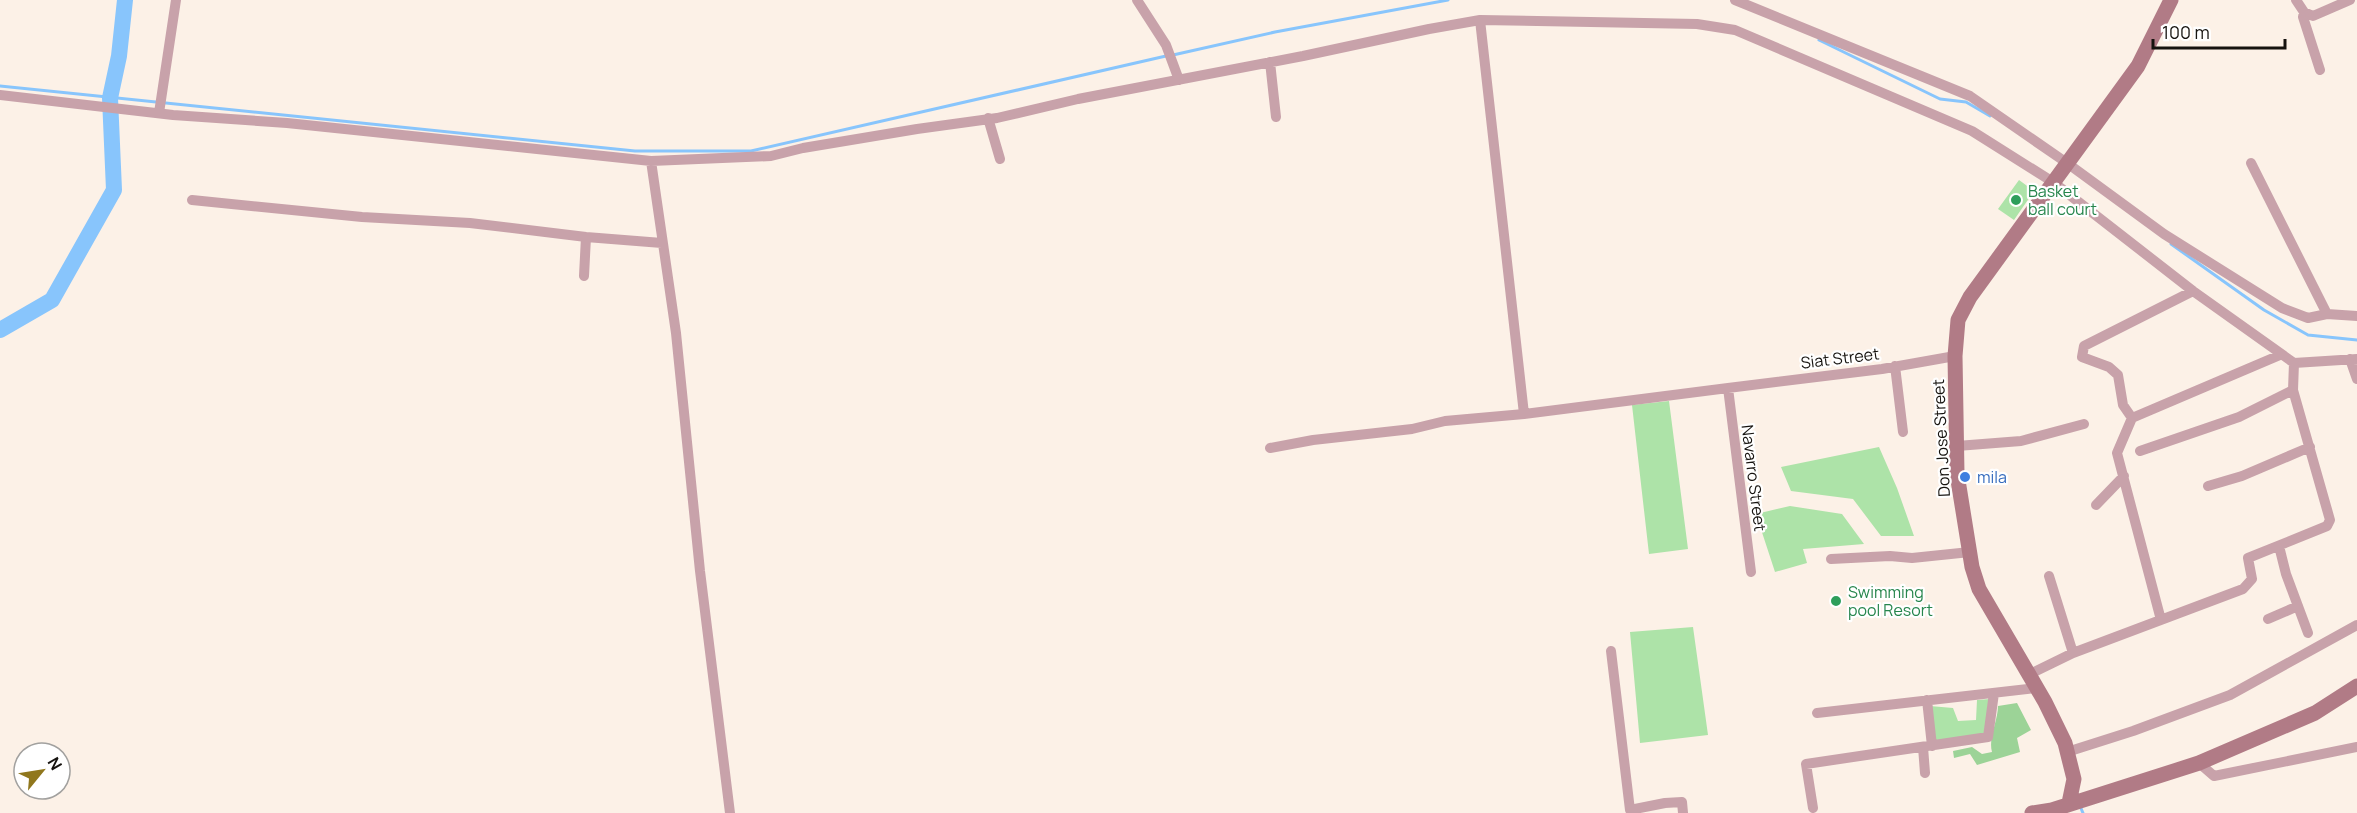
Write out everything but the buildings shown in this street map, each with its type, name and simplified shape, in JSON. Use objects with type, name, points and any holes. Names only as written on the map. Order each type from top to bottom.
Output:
[{"type":"street","points":[[160,106],[176,0]]},
{"type":"street","points":[[1137,0],[1169,54],[1178,77]]},
{"type":"street","points":[[1735,0],[1970,96],[2164,234],[2282,308],[2308,318],[2327,314],[2357,316]]},
{"type":"street","name":"Don Jose Street","points":[[2068,803],[2074,779],[2065,743],[1979,589],[1970,552],[1957,474],[1955,356],[1958,320],[1970,297],[2138,66],[2171,0]]},
{"type":"street","points":[[2296,0],[2304,12],[2313,16],[2350,0]]},
{"type":"street","points":[[2304,12],[2302,17],[2320,70]]},
{"type":"street","points":[[0,95],[160,106],[287,123],[651,161],[771,156],[803,148],[988,118],[1178,77],[1270,62],[1480,20],[1697,24],[1735,30],[1972,130],[2053,181],[2193,291],[2280,355],[2294,363],[2354,359],[2357,379]]},
{"type":"street","points":[[1480,20],[1524,414]]},
{"type":"street","points":[[1270,62],[1276,117]]},
{"type":"street","points":[[988,118],[1000,159]]},
{"type":"street","points":[[651,161],[676,333],[700,571],[730,813]]},
{"type":"street","points":[[2251,163],[2327,314]]},
{"type":"street","points":[[192,200],[362,217],[470,223],[586,237],[662,243]]},
{"type":"street","points":[[584,276],[586,237]]},
{"type":"street","points":[[2132,418],[2123,405],[2118,375],[2109,367],[2082,357],[2084,346],[2193,291]]},
{"type":"street","points":[[2161,620],[2117,453],[2132,418],[2280,355]]},
{"type":"street","name":"Siat Street","points":[[1270,448],[1313,440],[1412,429],[1445,421],[1524,414],[1895,366],[1955,356]]},
{"type":"street","points":[[2028,675],[2073,653],[2243,589],[2252,579],[2248,558],[2322,530],[2330,520],[2293,390],[2294,363]]},
{"type":"street","points":[[1895,366],[1903,432]]},
{"type":"street","name":"Navarro Street","points":[[1728,388],[1751,572]]},
{"type":"street","points":[[2140,451],[2239,417],[2293,390]]},
{"type":"street","points":[[1957,446],[2021,441],[2084,424]]},
{"type":"street","points":[[2208,486],[2242,476],[2310,447]]},
{"type":"street","points":[[2096,505],[2124,476]]},
{"type":"street","points":[[2279,546],[2286,574],[2308,633]]},
{"type":"street","points":[[1831,559],[1890,556],[1912,558],[1970,552]]},
{"type":"street","points":[[2049,576],[2073,653]]},
{"type":"street","points":[[2268,619],[2298,606]]},
{"type":"street","points":[[2067,752],[2133,731],[2230,695],[2357,625]]},
{"type":"street","points":[[1611,651],[1630,810],[1682,802],[1683,813]]},
{"type":"street","points":[[2032,813],[2053,811],[2068,803],[2199,764],[2315,713],[2357,686]]},
{"type":"street","points":[[1817,713],[2036,688]]},
{"type":"street","points":[[1813,808],[1806,764],[1988,737],[1994,693]]},
{"type":"street","points":[[1924,773],[1927,746],[1927,700]]},
{"type":"street","points":[[2199,764],[2214,776],[2357,747]]},
{"type":"green space","name":"Basket ball court","points":[[2019,180],[2034,191],[2014,220],[1998,209]]},
{"type":"green space","points":[[1669,401],[1688,549],[1649,554],[1632,405]]},
{"type":"green space","points":[[1879,447],[1914,536],[1881,536],[1853,499],[1791,491],[1781,467]]},
{"type":"green space","points":[[1790,506],[1842,514],[1864,544],[1803,549],[1807,563],[1775,572],[1756,514]]},
{"type":"green space","points":[[1693,627],[1708,735],[1640,743],[1630,632]]},
{"type":"green space","points":[[1990,699],[1985,735],[1935,741],[1930,706],[1953,708],[1958,721],[1976,720],[1977,700]]},
{"type":"green space","points":[[2017,703],[2031,730],[2017,738],[2020,752],[1977,765],[1970,754],[1954,758],[1953,751],[1972,747],[1982,754],[1992,752],[1991,741],[1998,706]]},
{"type":"waterway","points":[[0,330],[52,300],[114,190],[110,98],[119,56],[125,0]]},
{"type":"waterway","points":[[1173,55],[1275,32],[1448,0]]},
{"type":"waterway","points":[[1819,40],[1940,99],[1966,102],[1990,116]]},
{"type":"waterway","points":[[0,86],[635,151],[751,151],[1166,56]]},
{"type":"waterway","points":[[2171,244],[2264,310],[2308,335],[2357,340]]},
{"type":"waterway","points":[[2080,806],[2083,813]]},
{"type":"place","name":"Basket ball court","points":[[2016,200]]},
{"type":"place","name":"mila","points":[[1965,477]]},
{"type":"place","name":"Swimming pool Resort","points":[[1836,601]]}]
